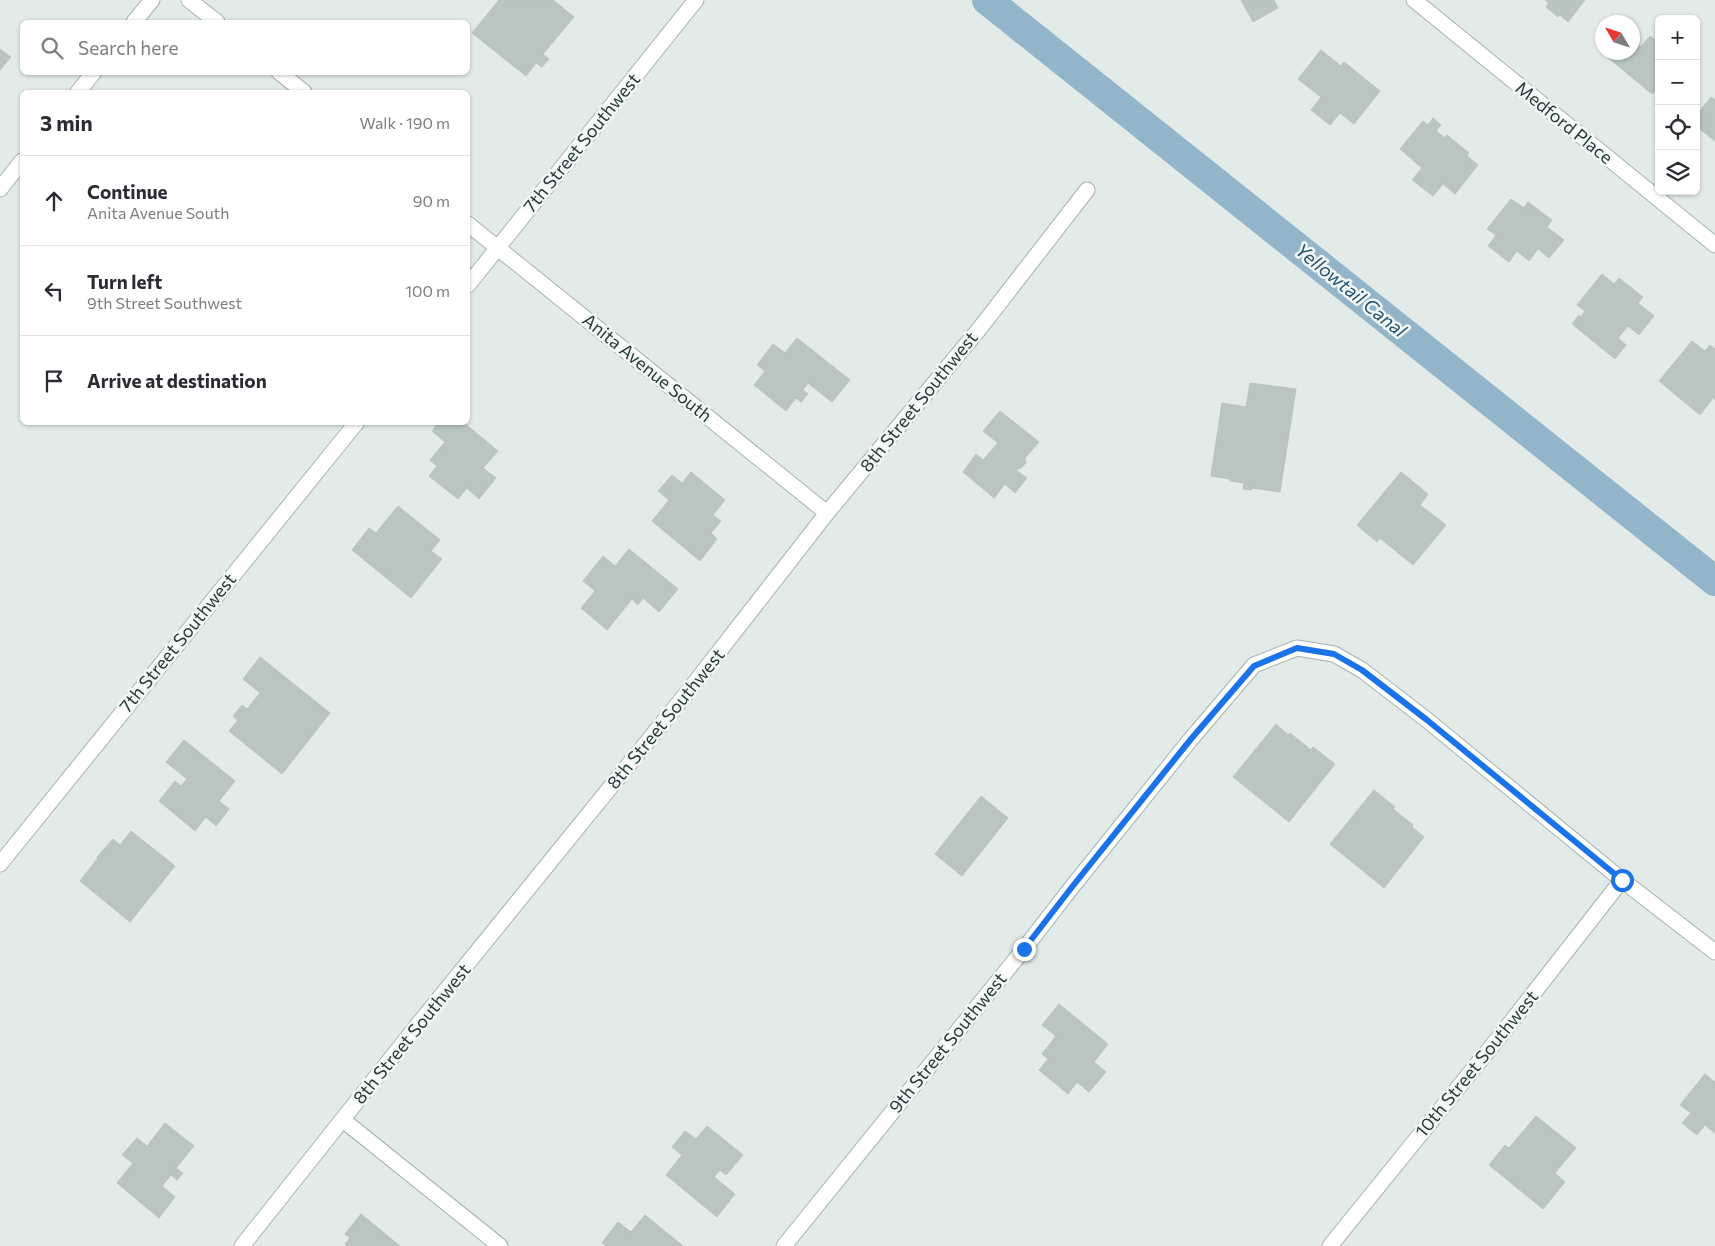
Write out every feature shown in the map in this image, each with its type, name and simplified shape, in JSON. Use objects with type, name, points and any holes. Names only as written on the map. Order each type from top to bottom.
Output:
[{"type":"street","points":[[136,20],[152,0]]},
{"type":"street","points":[[189,0],[214,20]]},
{"type":"street","name":"7th Street Southwest","points":[[470,283],[696,0]]},
{"type":"street","name":"Medford Place","points":[[1414,0],[1715,245]]},
{"type":"street","points":[[80,90],[92,75]]},
{"type":"street","points":[[283,75],[302,90]]},
{"type":"street","points":[[0,189],[20,164]]},
{"type":"street","name":"8th Street Southwest","points":[[242,1246],[686,694],[828,513],[980,328],[1087,190]]},
{"type":"street","name":"Anita Avenue South","points":[[470,226],[828,513]]},
{"type":"street","name":"7th Street Southwest","points":[[0,864],[355,425]]},
{"type":"street","name":"9th Street Southwest","points":[[784,1246],[1204,724],[1254,666],[1297,648],[1334,654],[1362,670],[1427,720],[1622,880]]},
{"type":"street","points":[[1622,880],[1715,952]]},
{"type":"street","name":"10th Street Southwest","points":[[1330,1246],[1504,1031],[1622,880]]},
{"type":"street","points":[[343,1120],[500,1246]]},
{"type":"building","points":[[499,0],[553,0],[574,17],[543,54],[549,59],[542,67],[536,63],[526,76],[472,33]]},
{"type":"building","points":[[1241,0],[1274,0],[1278,8],[1253,22]]},
{"type":"building","points":[[1545,0],[1585,0],[1568,22],[1560,15],[1558,17],[1546,7],[1549,3]]},
{"type":"building","points":[[1650,36],[1655,40],[1655,91],[1652,94],[1611,60],[1640,60],[1641,47]]},
{"type":"building","points":[[0,49],[11,57],[0,70]]},
{"type":"building","points":[[1321,50],[1341,66],[1344,62],[1380,91],[1354,124],[1340,113],[1330,125],[1311,110],[1321,97],[1298,79]]},
{"type":"building","points":[[1711,97],[1715,100],[1715,141],[1700,129],[1700,111]]},
{"type":"building","points":[[1433,118],[1441,125],[1436,131],[1445,138],[1447,135],[1469,153],[1467,156],[1478,165],[1455,194],[1443,184],[1433,196],[1412,180],[1422,168],[1400,149],[1423,121],[1428,125]]},
{"type":"building","points":[[1511,199],[1524,208],[1528,202],[1552,220],[1547,227],[1564,240],[1549,258],[1538,249],[1529,261],[1517,251],[1509,262],[1488,246],[1496,235],[1487,229]]},
{"type":"building","points":[[1602,274],[1614,284],[1619,278],[1643,297],[1638,303],[1654,316],[1639,335],[1628,326],[1618,338],[1626,345],[1615,359],[1572,324],[1585,311],[1577,305]]},
{"type":"building","points":[[797,338],[850,380],[832,402],[808,383],[803,390],[808,394],[801,402],[796,398],[786,411],[754,385],[765,371],[757,365],[773,344],[785,353]]},
{"type":"building","points":[[1692,341],[1705,351],[1710,345],[1715,349],[1715,400],[1713,398],[1700,415],[1659,381]]},
{"type":"building","points":[[1250,383],[1296,389],[1280,492],[1252,488],[1252,490],[1243,489],[1244,483],[1211,476],[1222,403],[1246,407]]},
{"type":"building","points":[[1000,411],[1039,442],[1025,458],[1026,463],[1016,470],[1027,478],[1015,493],[1005,484],[994,498],[963,472],[976,454],[983,460],[998,443],[983,431]]},
{"type":"building","points":[[437,425],[467,425],[498,451],[483,468],[496,478],[479,499],[467,488],[458,499],[429,476],[437,466],[430,460],[445,442],[432,431]]},
{"type":"building","points":[[691,472],[725,500],[713,515],[721,521],[711,533],[717,539],[700,561],[652,521],[669,500],[658,491],[672,475],[682,483]]},
{"type":"building","points":[[1401,472],[1428,494],[1420,505],[1446,525],[1413,565],[1380,538],[1377,542],[1357,525]]},
{"type":"building","points":[[398,506],[440,540],[431,551],[442,559],[411,598],[352,550],[369,528],[376,533]]},
{"type":"building","points":[[629,549],[678,589],[659,612],[643,598],[638,605],[632,599],[607,630],[581,608],[595,591],[583,581],[603,556],[615,566]]},
{"type":"building","points":[[260,657],[330,713],[282,774],[229,731],[238,720],[233,716],[242,705],[247,709],[260,693],[243,679]]},
{"type":"building","points":[[1276,724],[1288,735],[1290,733],[1311,750],[1313,747],[1335,764],[1289,822],[1233,777]]},
{"type":"building","points":[[184,740],[235,781],[219,801],[229,809],[216,826],[206,817],[195,831],[159,801],[175,781],[181,786],[187,779],[166,762]]},
{"type":"building","points":[[1374,790],[1395,807],[1393,809],[1413,825],[1412,827],[1424,837],[1384,888],[1330,844]]},
{"type":"building","points":[[981,796],[1008,818],[962,876],[935,854]]},
{"type":"building","points":[[131,831],[175,866],[130,922],[80,881],[113,839],[120,845]]},
{"type":"building","points":[[1059,1004],[1108,1044],[1094,1062],[1106,1072],[1089,1092],[1077,1082],[1068,1094],[1039,1070],[1048,1059],[1042,1054],[1056,1036],[1042,1025]]},
{"type":"building","points":[[1705,1074],[1715,1082],[1715,1133],[1705,1125],[1697,1135],[1682,1123],[1691,1113],[1680,1105]]},
{"type":"building","points":[[1536,1116],[1576,1148],[1555,1173],[1565,1182],[1543,1209],[1489,1165],[1505,1145],[1509,1148]]},
{"type":"building","points":[[165,1123],[194,1146],[176,1168],[183,1173],[177,1180],[171,1175],[162,1186],[175,1197],[159,1218],[117,1183],[133,1163],[122,1155],[137,1138],[147,1146]]},
{"type":"building","points":[[707,1126],[743,1155],[726,1175],[720,1170],[714,1177],[735,1194],[717,1217],[666,1175],[682,1155],[672,1147],[685,1131],[696,1139]]},
{"type":"building","points":[[361,1214],[400,1246],[347,1246],[345,1244],[350,1238],[345,1234]]},
{"type":"building","points":[[645,1215],[683,1246],[606,1246],[602,1243],[618,1222],[631,1232]]},
{"type":"waterway","name":"Yellowtail Canal","points":[[987,0],[1715,581]]},
{"type":"route","points":[[1024,949],[1191,739],[1254,666],[1297,648],[1334,654],[1362,670],[1427,720],[1622,880]]}]
